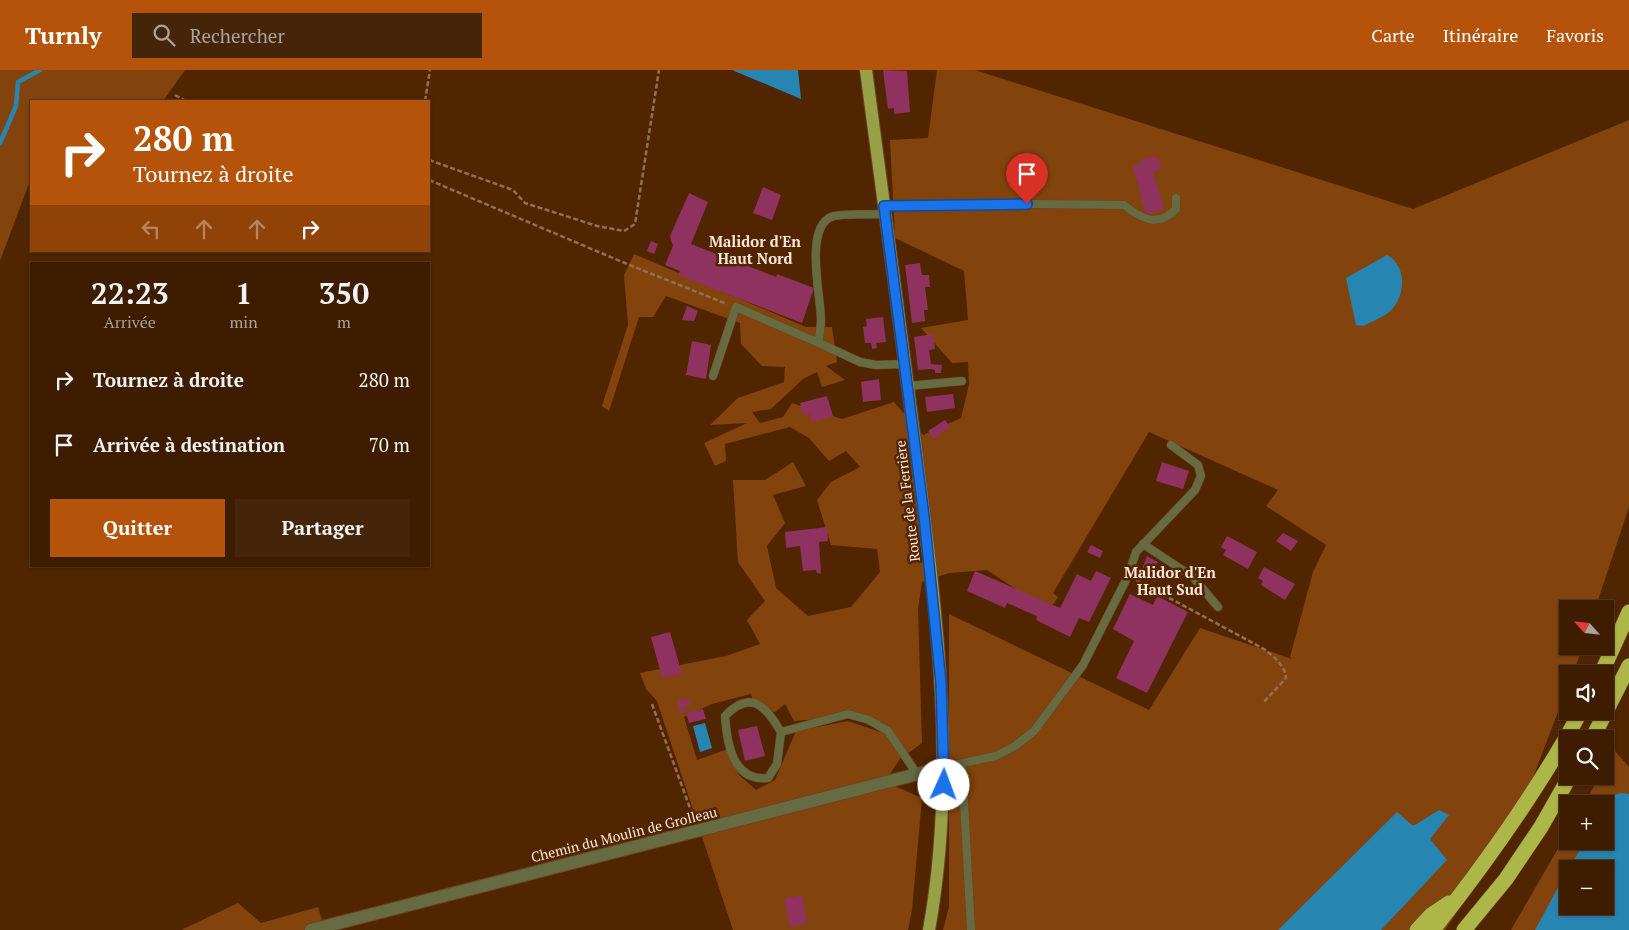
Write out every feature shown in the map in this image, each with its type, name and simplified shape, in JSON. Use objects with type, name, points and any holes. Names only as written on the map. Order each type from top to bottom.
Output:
[{"type":"highway","points":[[1604,665],[1629,612]]},
{"type":"highway","points":[[1597,730],[1629,666]]},
{"type":"highway","points":[[1433,930],[1508,832],[1556,757],[1576,720]]},
{"type":"highway","points":[[1464,930],[1506,878],[1541,827],[1565,785]]},
{"type":"highway","points":[[1479,930],[1506,878]]},
{"type":"highway","points":[[1417,930],[1431,915],[1459,897]]},
{"type":"main road","name":"Route de la Ferrière","points":[[866,70],[924,516],[941,683],[945,767],[940,839],[928,930]]},
{"type":"street","name":"Chemin du Moulin de Grolleau","points":[[311,930],[945,767]]},
{"type":"lane","points":[[819,343],[821,320],[815,259],[818,235],[823,223],[832,217],[950,203],[1124,206],[1138,217],[1153,220],[1168,217],[1176,209],[1176,198]]},
{"type":"lane","points":[[713,376],[736,307],[860,362],[876,365],[905,364]]},
{"type":"lane","points":[[908,386],[962,381]]},
{"type":"lane","points":[[945,767],[996,756],[1016,746],[1034,731],[1083,665],[1128,576],[1136,552],[1195,490],[1201,476],[1198,465],[1170,445]]},
{"type":"lane","points":[[1143,544],[1193,577],[1218,607]]},
{"type":"lane","points":[[746,702],[760,704],[770,713],[781,732],[777,764],[768,778],[755,779],[746,775],[735,761],[726,733],[725,716],[736,705],[746,702]]},
{"type":"lane","points":[[781,732],[848,714],[869,720],[888,731],[917,774]]},
{"type":"lane","points":[[962,764],[971,930]]},
{"type":"path","points":[[425,100],[430,70]]},
{"type":"path","points":[[430,160],[513,190],[525,202],[597,226],[624,231],[635,224],[659,70]]},
{"type":"path","points":[[175,95],[184,100]]},
{"type":"path","points":[[430,180],[627,264],[736,307]]},
{"type":"path","points":[[1128,576],[1165,594],[1264,649],[1277,660],[1285,670],[1286,678],[1264,702]]},
{"type":"path","points":[[652,704],[698,830]]},
{"type":"shaded area","points":[[0,70],[185,70],[164,100],[30,100],[30,181],[0,261]]},
{"type":"shaded area","points":[[937,70],[975,70],[1413,209],[1629,120],[1629,507],[1598,600],[1559,600],[1559,655],[1580,655],[1576,665],[1559,665],[1559,709],[1515,825],[1445,930],[943,930],[949,907],[949,614],[1149,710],[1200,628],[1292,659],[1290,657],[1313,572],[1326,545],[1266,506],[1278,490],[1149,432],[1053,593],[1058,597],[1049,611],[987,570],[949,573],[922,582],[918,609],[922,743],[907,754],[888,727],[846,711],[819,719],[794,721],[785,704],[775,712],[755,708],[751,694],[712,704],[684,717],[697,760],[728,749],[739,775],[756,790],[775,780],[796,731],[848,721],[886,734],[901,757],[885,782],[922,798],[912,910],[908,930],[733,930],[657,701],[646,689],[640,673],[726,656],[760,644],[747,620],[765,601],[738,562],[733,480],[765,480],[793,462],[806,486],[773,495],[785,523],[767,546],[776,588],[808,616],[851,607],[880,572],[877,549],[831,545],[817,500],[831,482],[860,467],[846,451],[829,461],[809,438],[790,427],[725,444],[726,461],[715,466],[704,443],[747,423],[710,425],[738,398],[784,382],[785,367],[762,366],[741,344],[740,323],[666,296],[653,317],[639,317],[609,411],[602,406],[628,325],[624,275],[634,254],[806,327],[832,327],[837,362],[826,366],[845,380],[822,387],[817,372],[803,379],[771,409],[752,412],[760,423],[783,417],[792,403],[842,419],[894,402],[923,435],[961,418],[969,384],[968,362],[952,363],[921,328],[968,320],[964,271],[895,238],[890,140],[928,138]]},
{"type":"shaded area","points":[[1615,751],[1629,767],[1629,930],[1511,930],[1559,847],[1559,850],[1614,850],[1614,795],[1589,795],[1595,785],[1614,785]]},
{"type":"shaded area","points":[[238,903],[261,923],[318,907],[325,930],[181,930]]},
{"type":"water","points":[[732,70],[798,70],[801,99]]},
{"type":"water","points":[[1387,255],[1394,260],[1401,274],[1402,283],[1398,300],[1394,307],[1385,315],[1363,326],[1356,325],[1346,278]]},
{"type":"water","points":[[705,723],[712,748],[700,752],[693,726]]},
{"type":"water","points":[[1629,794],[1629,930],[1535,930],[1559,886],[1559,915],[1614,915],[1614,860],[1574,860],[1580,850],[1614,850],[1613,795]]},
{"type":"water","points":[[1439,810],[1449,815],[1430,839],[1447,860],[1381,930],[1278,930],[1397,812],[1412,825],[1415,825]]},
{"type":"building","points":[[883,70],[907,71],[910,112],[894,114],[894,108],[888,109]]},
{"type":"building","points":[[1154,156],[1155,159],[1159,158],[1161,169],[1153,172],[1164,209],[1146,215],[1133,166],[1141,164],[1140,160]]},
{"type":"building","points":[[763,187],[781,195],[772,220],[753,213]]},
{"type":"building","points":[[689,193],[708,202],[691,244],[776,277],[777,274],[814,288],[802,323],[678,275],[680,271],[665,265],[673,246],[670,236]]},
{"type":"building","points":[[651,241],[658,244],[654,254],[647,251]]},
{"type":"building","points":[[920,263],[922,275],[929,275],[930,287],[925,287],[928,310],[924,310],[925,321],[912,323],[905,265]]},
{"type":"building","points":[[687,306],[698,311],[694,321],[682,320]]},
{"type":"building","points":[[883,317],[886,342],[876,343],[877,348],[872,349],[871,343],[865,343],[863,327],[867,326],[866,319]]},
{"type":"building","points":[[933,334],[935,349],[929,350],[931,364],[942,365],[941,373],[935,373],[935,370],[931,369],[918,370],[914,337]]},
{"type":"building","points":[[692,341],[711,345],[706,379],[686,375]]},
{"type":"building","points":[[879,379],[881,400],[863,402],[861,382]]},
{"type":"building","points":[[953,394],[955,408],[927,412],[925,397]]},
{"type":"building","points":[[827,396],[833,416],[812,422],[810,414],[804,416],[800,403]]},
{"type":"building","points":[[945,420],[950,427],[933,439],[928,431]]},
{"type":"building","points":[[1162,462],[1189,471],[1183,489],[1156,481]]},
{"type":"building","points":[[827,527],[828,541],[819,542],[821,574],[817,573],[816,570],[803,571],[800,546],[786,548],[785,532]]},
{"type":"building","points":[[1283,533],[1298,541],[1291,551],[1276,541]]},
{"type":"building","points":[[1227,536],[1257,552],[1248,569],[1223,555],[1226,550],[1221,547]]},
{"type":"building","points":[[1091,545],[1103,551],[1100,558],[1087,552]]},
{"type":"building","points":[[1147,556],[1158,562],[1154,570],[1159,572],[1155,582],[1140,574]]},
{"type":"building","points":[[1264,567],[1295,584],[1285,600],[1261,585],[1263,581],[1258,578]]},
{"type":"building","points":[[975,571],[1060,608],[1077,574],[1091,581],[1096,571],[1111,578],[1089,622],[1079,618],[1070,637],[1036,620],[1037,616],[1007,603],[1005,608],[967,591]]},
{"type":"building","points":[[1130,594],[1153,605],[1157,596],[1188,612],[1147,693],[1116,678],[1134,641],[1113,629]]},
{"type":"building","points":[[670,632],[682,674],[662,678],[651,637]]},
{"type":"building","points":[[688,698],[690,705],[684,706],[685,713],[681,714],[677,701]]},
{"type":"building","points":[[703,709],[706,719],[689,723],[686,713]]},
{"type":"building","points":[[757,726],[765,756],[745,761],[738,730]]},
{"type":"building","points":[[802,895],[807,923],[790,927],[784,899]]},
{"type":"waterway","points":[[0,143],[16,106],[18,82],[40,70]]},
{"type":"district","name":"Malidor d'En Haut Nord","points":[[755,250]]},
{"type":"district","name":"Malidor d'En Haut Sud","points":[[1170,580]]},
{"type":"route","points":[[944,785],[945,767],[941,683],[924,516],[884,206],[950,203],[1027,204]]}]
